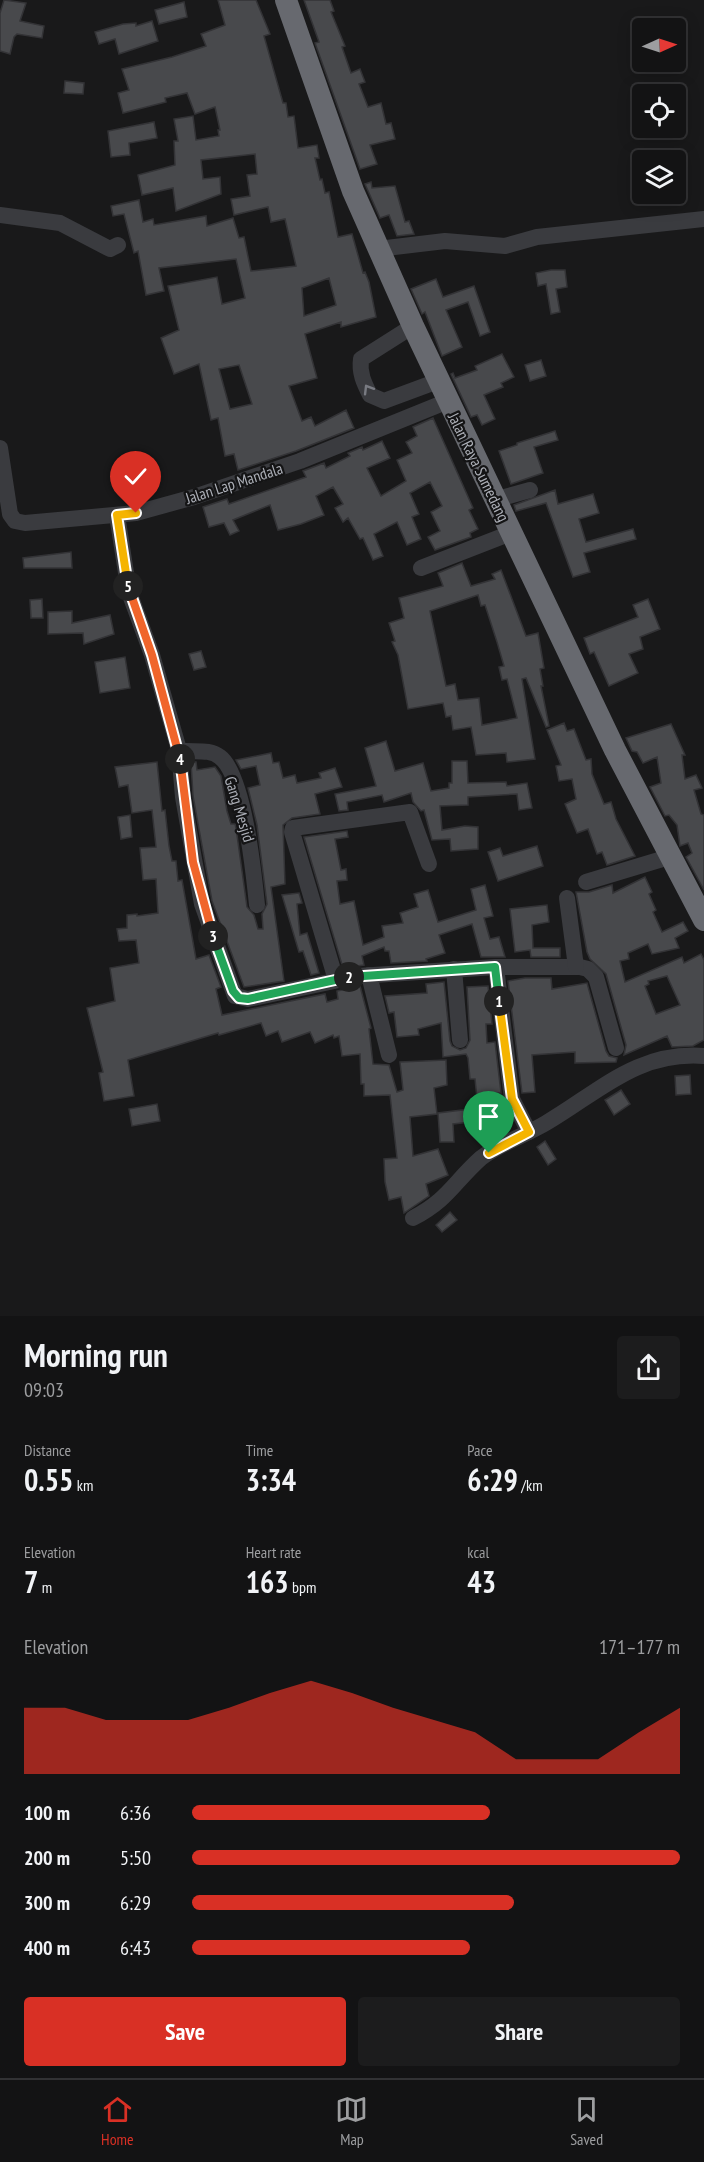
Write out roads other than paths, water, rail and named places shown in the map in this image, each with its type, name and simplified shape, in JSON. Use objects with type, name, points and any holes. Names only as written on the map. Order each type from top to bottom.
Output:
[{"type":"highway","name":"Jalan Raya Sumedang","points":[[286,0],[328,125],[378,249],[494,500],[669,857],[704,920]]},
{"type":"street","points":[[0,215],[60,223],[110,249],[118,245]]},
{"type":"street","points":[[378,249],[445,240],[505,246],[537,237],[704,219]]},
{"type":"street","points":[[413,326],[361,359],[360,368],[363,380],[370,395],[376,400],[384,401],[438,381]]},
{"type":"street","name":"Jalan Lap Mandala","points":[[0,448],[10,514],[18,523],[117,515],[136,513],[194,497],[300,461],[448,401]]},
{"type":"street","points":[[494,500],[530,490]]},
{"type":"street","points":[[117,515],[129,592],[152,655],[179,750],[183,797],[202,904],[236,996],[248,999],[369,975],[495,967],[576,967],[588,969],[596,977],[616,1048]]},
{"type":"street","points":[[421,568],[511,533]]},
{"type":"street","name":"Gang Mesjid","points":[[179,750],[213,753],[225,762],[237,789],[252,848],[257,905]]},
{"type":"street","points":[[336,980],[306,884],[292,832],[293,828],[410,812],[429,864]]},
{"type":"street","points":[[586,882],[669,857]]},
{"type":"street","points":[[567,898],[576,967]]},
{"type":"street","points":[[495,967],[501,1031],[512,1099],[529,1132]]},
{"type":"street","points":[[454,969],[460,1040]]},
{"type":"street","points":[[369,975],[389,1055]]},
{"type":"street","points":[[413,1218],[436,1206],[482,1158],[529,1132],[630,1069],[668,1059],[704,1056]]}]
